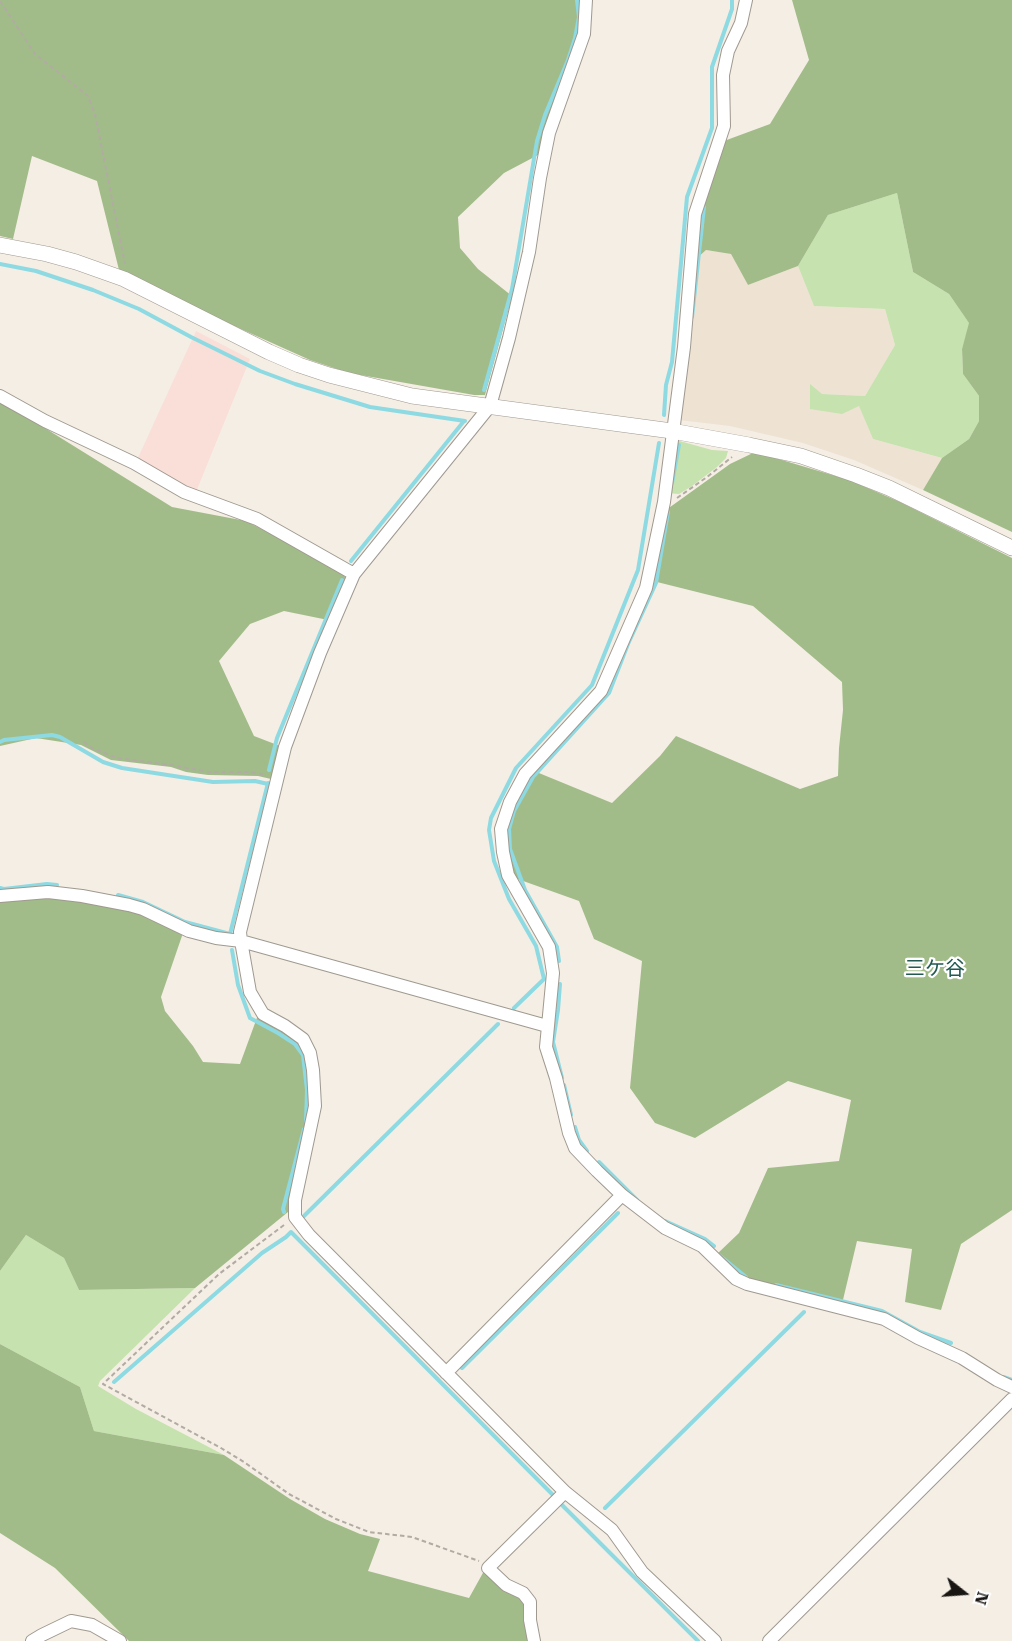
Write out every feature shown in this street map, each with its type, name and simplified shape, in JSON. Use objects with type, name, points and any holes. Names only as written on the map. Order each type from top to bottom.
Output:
[{"type":"street","points":[[586,0],[584,34],[549,133],[529,252],[490,406],[354,574],[316,663],[285,747],[240,932],[250,992],[263,1014],[303,1039],[310,1053],[315,1106],[295,1200],[295,1216],[309,1235],[565,1492],[612,1530],[642,1572],[715,1641]]},
{"type":"street","points":[[746,0],[741,23],[728,51],[723,75],[724,126],[695,214],[688,308],[664,502],[646,588],[601,691],[525,774],[510,802],[501,829],[503,852],[508,875],[549,947],[553,973],[546,1047],[575,1148],[622,1196],[665,1228],[702,1246],[736,1280],[884,1319],[962,1358],[1012,1387]]},
{"type":"street","points":[[0,245],[47,254],[124,279],[249,342],[309,368],[412,396],[672,431],[801,456],[856,475],[924,504],[1012,548]]},
{"type":"street","points":[[0,396],[45,421],[134,463],[184,492],[257,519],[354,574]]},
{"type":"street","points":[[0,896],[48,892],[115,902],[143,909],[182,928],[216,938],[241,941],[547,1026]]},
{"type":"street","points":[[446,1372],[622,1196]]},
{"type":"street","points":[[769,1641],[1012,1399]]},
{"type":"street","points":[[534,1641],[530,1620],[530,1602],[523,1593],[506,1585],[488,1568],[565,1492]]},
{"type":"street","points":[[32,1641],[71,1621],[92,1625],[120,1641]]},
{"type":"path","points":[[0,1],[35,54],[88,96],[94,114],[127,273]]},
{"type":"path","points":[[664,502],[681,496],[749,445]]},
{"type":"path","points":[[84,742],[117,758],[210,772],[251,772],[278,777]]},
{"type":"path","points":[[295,1216],[219,1274],[103,1384],[220,1448],[289,1494],[336,1519],[369,1532],[412,1537],[480,1561],[488,1568]]},
{"type":"shaded area","points":[[706,250],[731,254],[748,285],[798,266],[814,306],[885,309],[895,345],[865,396],[822,394],[810,408],[859,405],[873,439],[942,458],[923,490],[854,460],[803,443],[730,426],[679,420],[694,261]]},
{"type":"shaded area","points":[[196,331],[250,359],[196,492],[137,460]]},
{"type":"green space","points":[[0,0],[580,0],[578,40],[545,127],[538,155],[504,173],[458,217],[460,248],[478,269],[512,296],[485,395],[349,373],[310,360],[203,312],[119,270],[97,181],[32,156],[13,239],[0,236]]},
{"type":"green space","points":[[792,0],[1012,0],[1012,532],[923,490],[942,458],[969,439],[979,421],[979,396],[963,374],[962,349],[969,323],[949,294],[913,272],[897,193],[828,215],[798,266],[748,285],[731,254],[706,250],[694,261],[699,214],[724,141],[770,124],[809,60]]},
{"type":"green space","points":[[897,193],[913,272],[949,294],[970,324],[962,349],[963,374],[979,396],[979,421],[969,439],[942,458],[873,439],[859,406],[842,414],[810,409],[810,384],[822,394],[865,396],[895,345],[885,309],[814,306],[798,266],[828,215]]},
{"type":"green space","points":[[0,402],[172,507],[246,521],[344,572],[345,578],[328,620],[284,611],[250,624],[219,661],[254,736],[280,746],[271,779],[258,776],[208,775],[171,767],[111,760],[81,745],[36,738],[0,746]]},
{"type":"green space","points":[[676,440],[712,450],[728,451],[726,458],[717,467],[679,494],[667,493]]},
{"type":"green space","points":[[755,452],[849,480],[900,502],[1012,558],[1012,1210],[961,1244],[941,1310],[905,1302],[912,1249],[857,1241],[842,1304],[740,1277],[716,1255],[739,1233],[768,1168],[839,1161],[851,1100],[788,1081],[695,1138],[655,1123],[630,1088],[642,961],[594,939],[579,901],[512,877],[506,829],[514,804],[534,771],[612,803],[660,756],[676,736],[800,789],[838,776],[843,710],[842,682],[753,606],[653,581],[666,510],[730,464]]},
{"type":"green space","points":[[48,896],[122,907],[183,933],[161,997],[165,1011],[203,1062],[240,1064],[258,1015],[295,1039],[306,1052],[310,1086],[308,1119],[302,1154],[290,1194],[288,1212],[195,1288],[79,1290],[64,1258],[26,1235],[0,1271],[0,899]]},
{"type":"green space","points":[[26,1235],[64,1258],[79,1290],[195,1288],[100,1381],[98,1386],[136,1409],[224,1455],[94,1431],[80,1387],[0,1344],[0,1271]]},
{"type":"green space","points":[[0,1344],[80,1387],[94,1431],[224,1455],[290,1499],[325,1519],[360,1534],[380,1539],[368,1571],[469,1598],[484,1571],[523,1597],[530,1641],[129,1641],[55,1568],[0,1533]]},
{"type":"waterway","points":[[484,390],[512,289],[537,141],[575,38],[579,17],[577,0]]},
{"type":"waterway","points":[[664,415],[666,385],[672,362],[687,197],[712,128],[712,67],[732,9],[732,0]]},
{"type":"waterway","points":[[692,317],[704,207]]},
{"type":"waterway","points":[[0,264],[36,271],[93,290],[139,309],[260,371],[295,384],[370,407],[465,421]]},
{"type":"waterway","points":[[351,561],[464,421]]},
{"type":"waterway","points":[[514,1008],[544,979],[536,946],[509,899],[494,861],[489,830],[491,818],[516,768],[592,685],[638,570],[659,443]]},
{"type":"waterway","points":[[672,483],[679,445]]},
{"type":"waterway","points":[[559,961],[557,947],[525,890],[510,849],[509,829],[514,811],[533,777],[609,693],[656,583],[668,512]]},
{"type":"waterway","points":[[269,770],[277,738],[342,580]]},
{"type":"waterway","points":[[0,742],[52,735],[60,737],[103,762],[122,768],[213,782],[255,781],[268,784]]},
{"type":"waterway","points":[[118,895],[143,902],[185,922],[230,934],[268,783]]},
{"type":"waterway","points":[[0,888],[57,885]]},
{"type":"waterway","points":[[232,950],[238,985],[250,1018],[295,1044],[303,1055],[307,1090],[306,1122]]},
{"type":"waterway","points":[[560,984],[553,1042],[562,1078]]},
{"type":"waterway","points":[[304,1216],[498,1024]]},
{"type":"waterway","points":[[564,1085],[571,1115]]},
{"type":"waterway","points":[[575,1127],[579,1140],[587,1151]]},
{"type":"waterway","points":[[284,1212],[304,1129]]},
{"type":"waterway","points":[[599,1162],[637,1200]]},
{"type":"waterway","points":[[462,1368],[618,1213]]},
{"type":"waterway","points":[[665,1221],[705,1239],[714,1246]]},
{"type":"waterway","points":[[114,1382],[262,1253],[291,1232],[553,1495]]},
{"type":"waterway","points":[[719,1255],[746,1277]]},
{"type":"waterway","points":[[776,1285],[882,1311],[920,1332],[951,1343]]},
{"type":"waterway","points":[[605,1508],[804,1312]]},
{"type":"waterway","points":[[1004,1377],[1012,1380]]},
{"type":"waterway","points":[[561,1504],[698,1641]]},
{"type":"district","name":"三ケ谷","points":[[935,969]]}]
